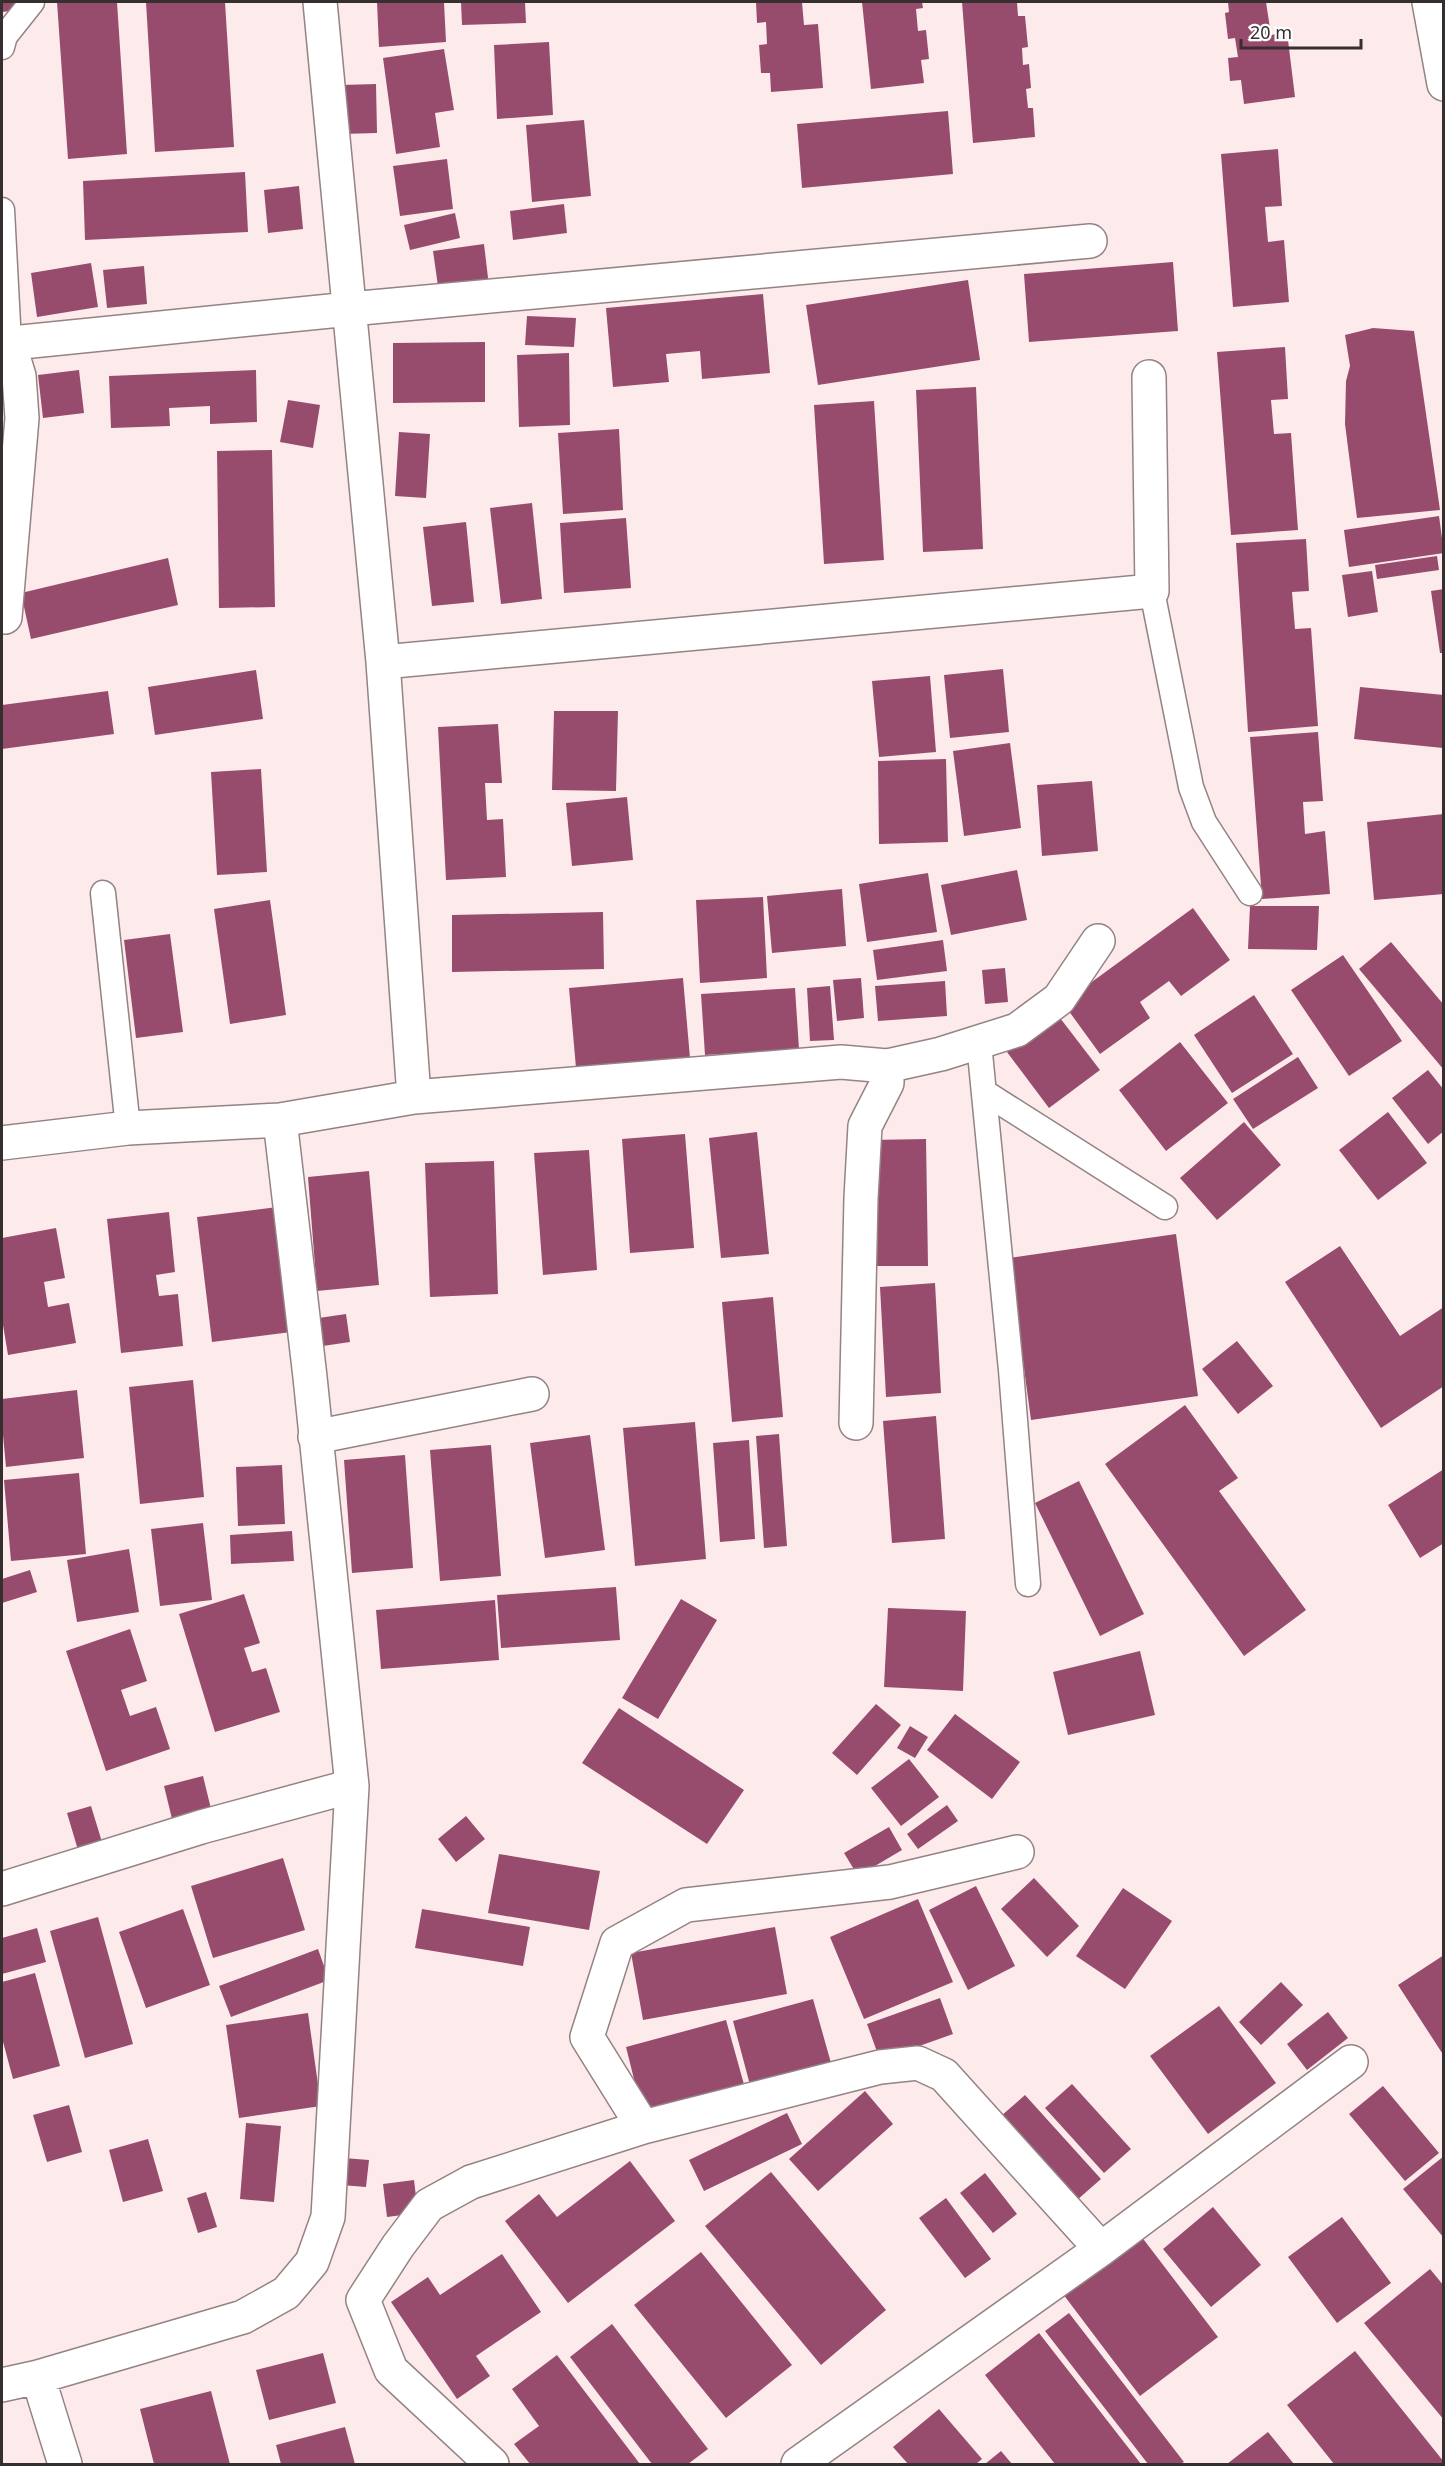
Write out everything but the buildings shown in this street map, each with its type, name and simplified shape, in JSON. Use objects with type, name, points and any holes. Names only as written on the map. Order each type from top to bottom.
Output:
[{"type":"street","points":[[320,2],[383,662],[414,1097]]},
{"type":"street","points":[[1429,2],[1443,84]]},
{"type":"street","points":[[5,617],[22,418],[19,376],[5,344],[350,309],[1090,241]]},
{"type":"street","points":[[383,662],[1152,591],[1149,377]]},
{"type":"street","points":[[2,1143],[128,1128],[280,1120],[414,1097],[842,1062],[887,1066],[980,1043],[1017,1030],[1059,999],[1098,941]]},
{"type":"street","points":[[856,1423],[865,1126],[887,1083],[887,1066]]},
{"type":"street","points":[[2,2385],[38,2377],[243,2317],[286,2293],[312,2262],[328,2217],[352,1786],[310,1377],[280,1120]]},
{"type":"street","points":[[315,1437],[532,1395]]},
{"type":"street","points":[[2,1889],[201,1827],[352,1786]]},
{"type":"street","points":[[643,2127],[587,2037],[617,1943],[686,1905],[891,1882],[1017,1852]]},
{"type":"street","points":[[798,2464],[1101,2249],[1351,2062]]},
{"type":"street","points":[[492,2464],[391,2370],[363,2300],[398,2246],[429,2205],[471,2182],[643,2127],[880,2067],[918,2063],[944,2075],[1101,2249]]},
{"type":"street","points":[[38,2377],[64,2464]]},
{"type":"lane","points":[[2,47],[5,36],[32,2]]},
{"type":"lane","points":[[2,210],[5,344]]},
{"type":"lane","points":[[1152,591],[1191,787],[1204,822],[1250,893]]},
{"type":"lane","points":[[104,893],[128,1128]]},
{"type":"lane","points":[[980,1043],[1011,1370],[1028,1584]]},
{"type":"lane","points":[[984,1092],[1165,1207]]}]
